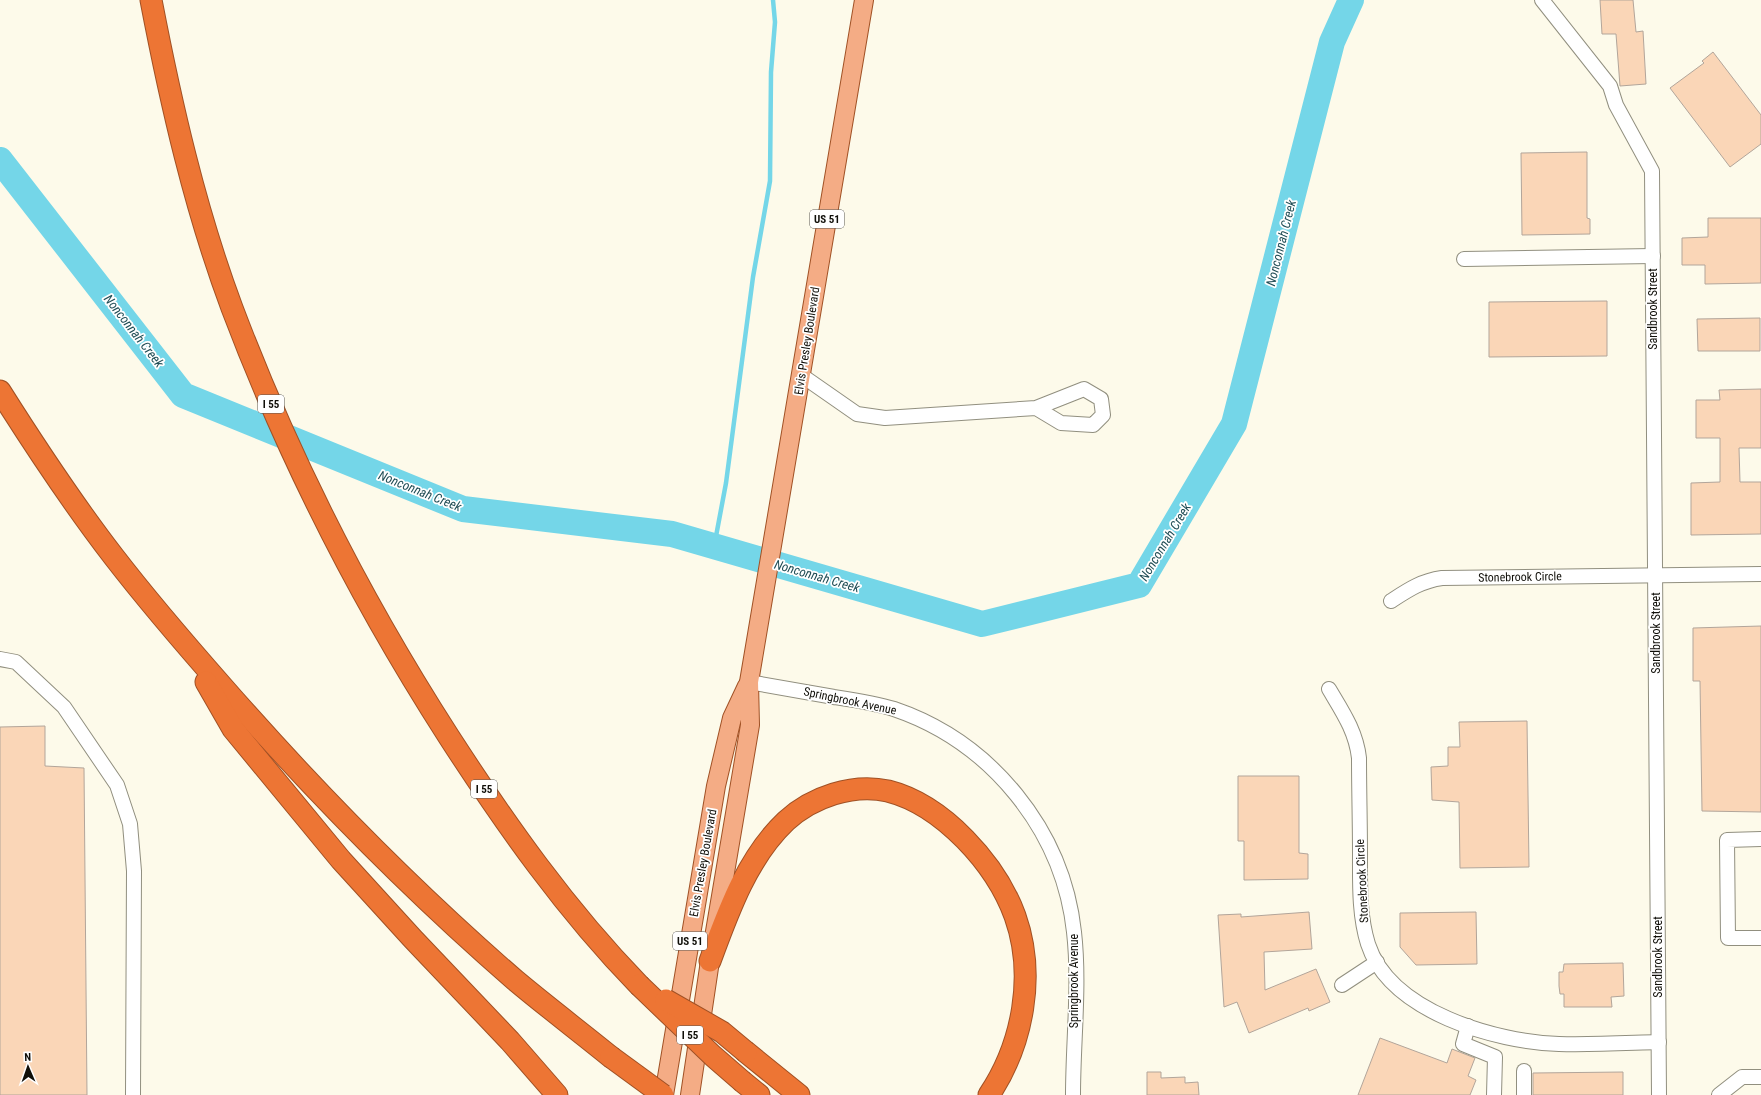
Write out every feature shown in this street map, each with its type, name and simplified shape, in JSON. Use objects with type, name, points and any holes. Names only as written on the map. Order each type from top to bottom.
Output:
[{"type":"highway","name":"I 55","points":[[152,0],[171,95],[198,204],[232,307],[292,453],[363,595],[426,701],[516,836],[565,901],[639,985],[713,1056],[759,1095]]},
{"type":"highway","points":[[0,391],[32,442],[114,557],[184,643],[256,725],[325,799],[411,885],[518,982],[611,1057],[664,1095]]},
{"type":"highway","points":[[184,643],[233,729],[291,802],[341,860],[413,939],[510,1041],[557,1095]]},
{"type":"highway","points":[[710,962],[724,922],[746,876],[757,857],[786,822],[802,809],[822,798],[840,793],[872,789],[888,791],[906,798],[931,811],[972,845],[989,867],[1005,895],[1015,917],[1022,946],[1024,972],[1024,998],[1020,1027],[1011,1054],[1000,1079],[990,1095]]},
{"type":"highway","points":[[639,985],[722,1032],[799,1095]]},
{"type":"main road","name":"Elvis Presley Boulevard","points":[[690,1095],[710,962],[750,725],[749,682],[864,0]]},
{"type":"main road","name":"Elvis Presley Boulevard","points":[[664,1095],[716,786],[732,718],[749,682]]},
{"type":"main road","points":[[656,1095],[670,1060]]},
{"type":"street","name":"Sandbrook Street","points":[[1542,0],[1610,86],[1616,105],[1652,171],[1659,1095]]},
{"type":"street","points":[[1464,259],[1653,256]]},
{"type":"street","points":[[801,375],[858,414],[885,418],[1036,408]]},
{"type":"street","name":"Stonebrook Circle","points":[[1390,601],[1415,585],[1428,580],[1442,578],[1655,574],[1761,574]]},
{"type":"street","points":[[0,659],[16,662],[64,707],[117,785],[130,824],[134,871],[133,1095]]},
{"type":"street","name":"Springbrook Avenue","points":[[749,682],[873,704],[893,709],[914,717],[951,736],[981,758],[1014,791],[1044,835],[1057,865],[1069,900],[1074,932],[1076,965],[1073,1095]]},
{"type":"street","name":"Stonebrook Circle","points":[[1329,689],[1352,728],[1358,750],[1360,892],[1363,922],[1369,946],[1376,962],[1388,977],[1404,994],[1424,1008],[1489,1033],[1558,1044],[1659,1042]]},
{"type":"street","points":[[1761,839],[1727,840],[1728,938],[1761,938]]},
{"type":"street","points":[[1342,985],[1376,962]]},
{"type":"street","points":[[1468,1026],[1463,1044],[1495,1057],[1494,1095]]},
{"type":"street","points":[[1524,1071],[1524,1095]]},
{"type":"street","points":[[1719,1095],[1742,1077],[1761,1077]]},
{"type":"building","points":[[1600,0],[1633,0],[1636,32],[1643,31],[1646,84],[1620,86],[1616,34],[1602,34]]},
{"type":"building","points":[[1713,52],[1761,115],[1761,144],[1730,167],[1670,88],[1704,63],[1702,61]]},
{"type":"building","points":[[1587,152],[1587,218],[1590,219],[1590,234],[1522,235],[1521,153]]},
{"type":"building","points":[[1708,218],[1761,218],[1761,283],[1705,284],[1705,265],[1682,265],[1682,238],[1708,237]]},
{"type":"building","points":[[1607,301],[1607,356],[1489,357],[1489,302]]},
{"type":"building","points":[[1760,318],[1760,351],[1698,351],[1697,319]]},
{"type":"building","points":[[1761,389],[1761,448],[1739,448],[1740,482],[1761,482],[1761,534],[1691,535],[1691,483],[1720,482],[1720,438],[1696,438],[1696,400],[1720,400],[1719,390]]},
{"type":"building","points":[[1761,626],[1761,812],[1702,811],[1700,681],[1693,681],[1693,628]]},
{"type":"building","points":[[1527,721],[1529,867],[1460,868],[1459,802],[1432,800],[1431,767],[1448,766],[1448,747],[1460,747],[1459,722]]},
{"type":"building","points":[[45,726],[45,766],[84,768],[87,1095],[0,1095],[0,727]]},
{"type":"building","points":[[1238,776],[1299,776],[1299,853],[1308,854],[1308,879],[1244,880],[1244,841],[1238,841]]},
{"type":"building","points":[[1309,912],[1312,949],[1264,952],[1265,990],[1316,969],[1330,1002],[1309,1011],[1308,1008],[1249,1033],[1237,1002],[1224,1007],[1218,915],[1241,914],[1241,917]]},
{"type":"building","points":[[1476,912],[1477,964],[1416,965],[1400,947],[1400,913]]},
{"type":"building","points":[[1623,963],[1624,996],[1611,997],[1612,1007],[1564,1007],[1564,994],[1560,994],[1559,972],[1563,972],[1564,964]]},
{"type":"building","points":[[1380,1038],[1447,1063],[1452,1049],[1475,1058],[1468,1076],[1476,1080],[1470,1095],[1358,1095]]},
{"type":"building","points":[[1147,1072],[1161,1072],[1161,1078],[1185,1077],[1185,1083],[1198,1082],[1199,1095],[1147,1095]]},
{"type":"building","points":[[1623,1072],[1623,1095],[1533,1095],[1533,1073]]},
{"type":"waterway","points":[[714,547],[726,483],[753,277],[770,181],[771,72],[775,22],[773,0]]},
{"type":"waterway","name":"Nonconnah Creek","points":[[0,160],[183,395],[463,509],[672,534],[982,624],[1139,585],[1234,424],[1332,42],[1351,0]]}]
